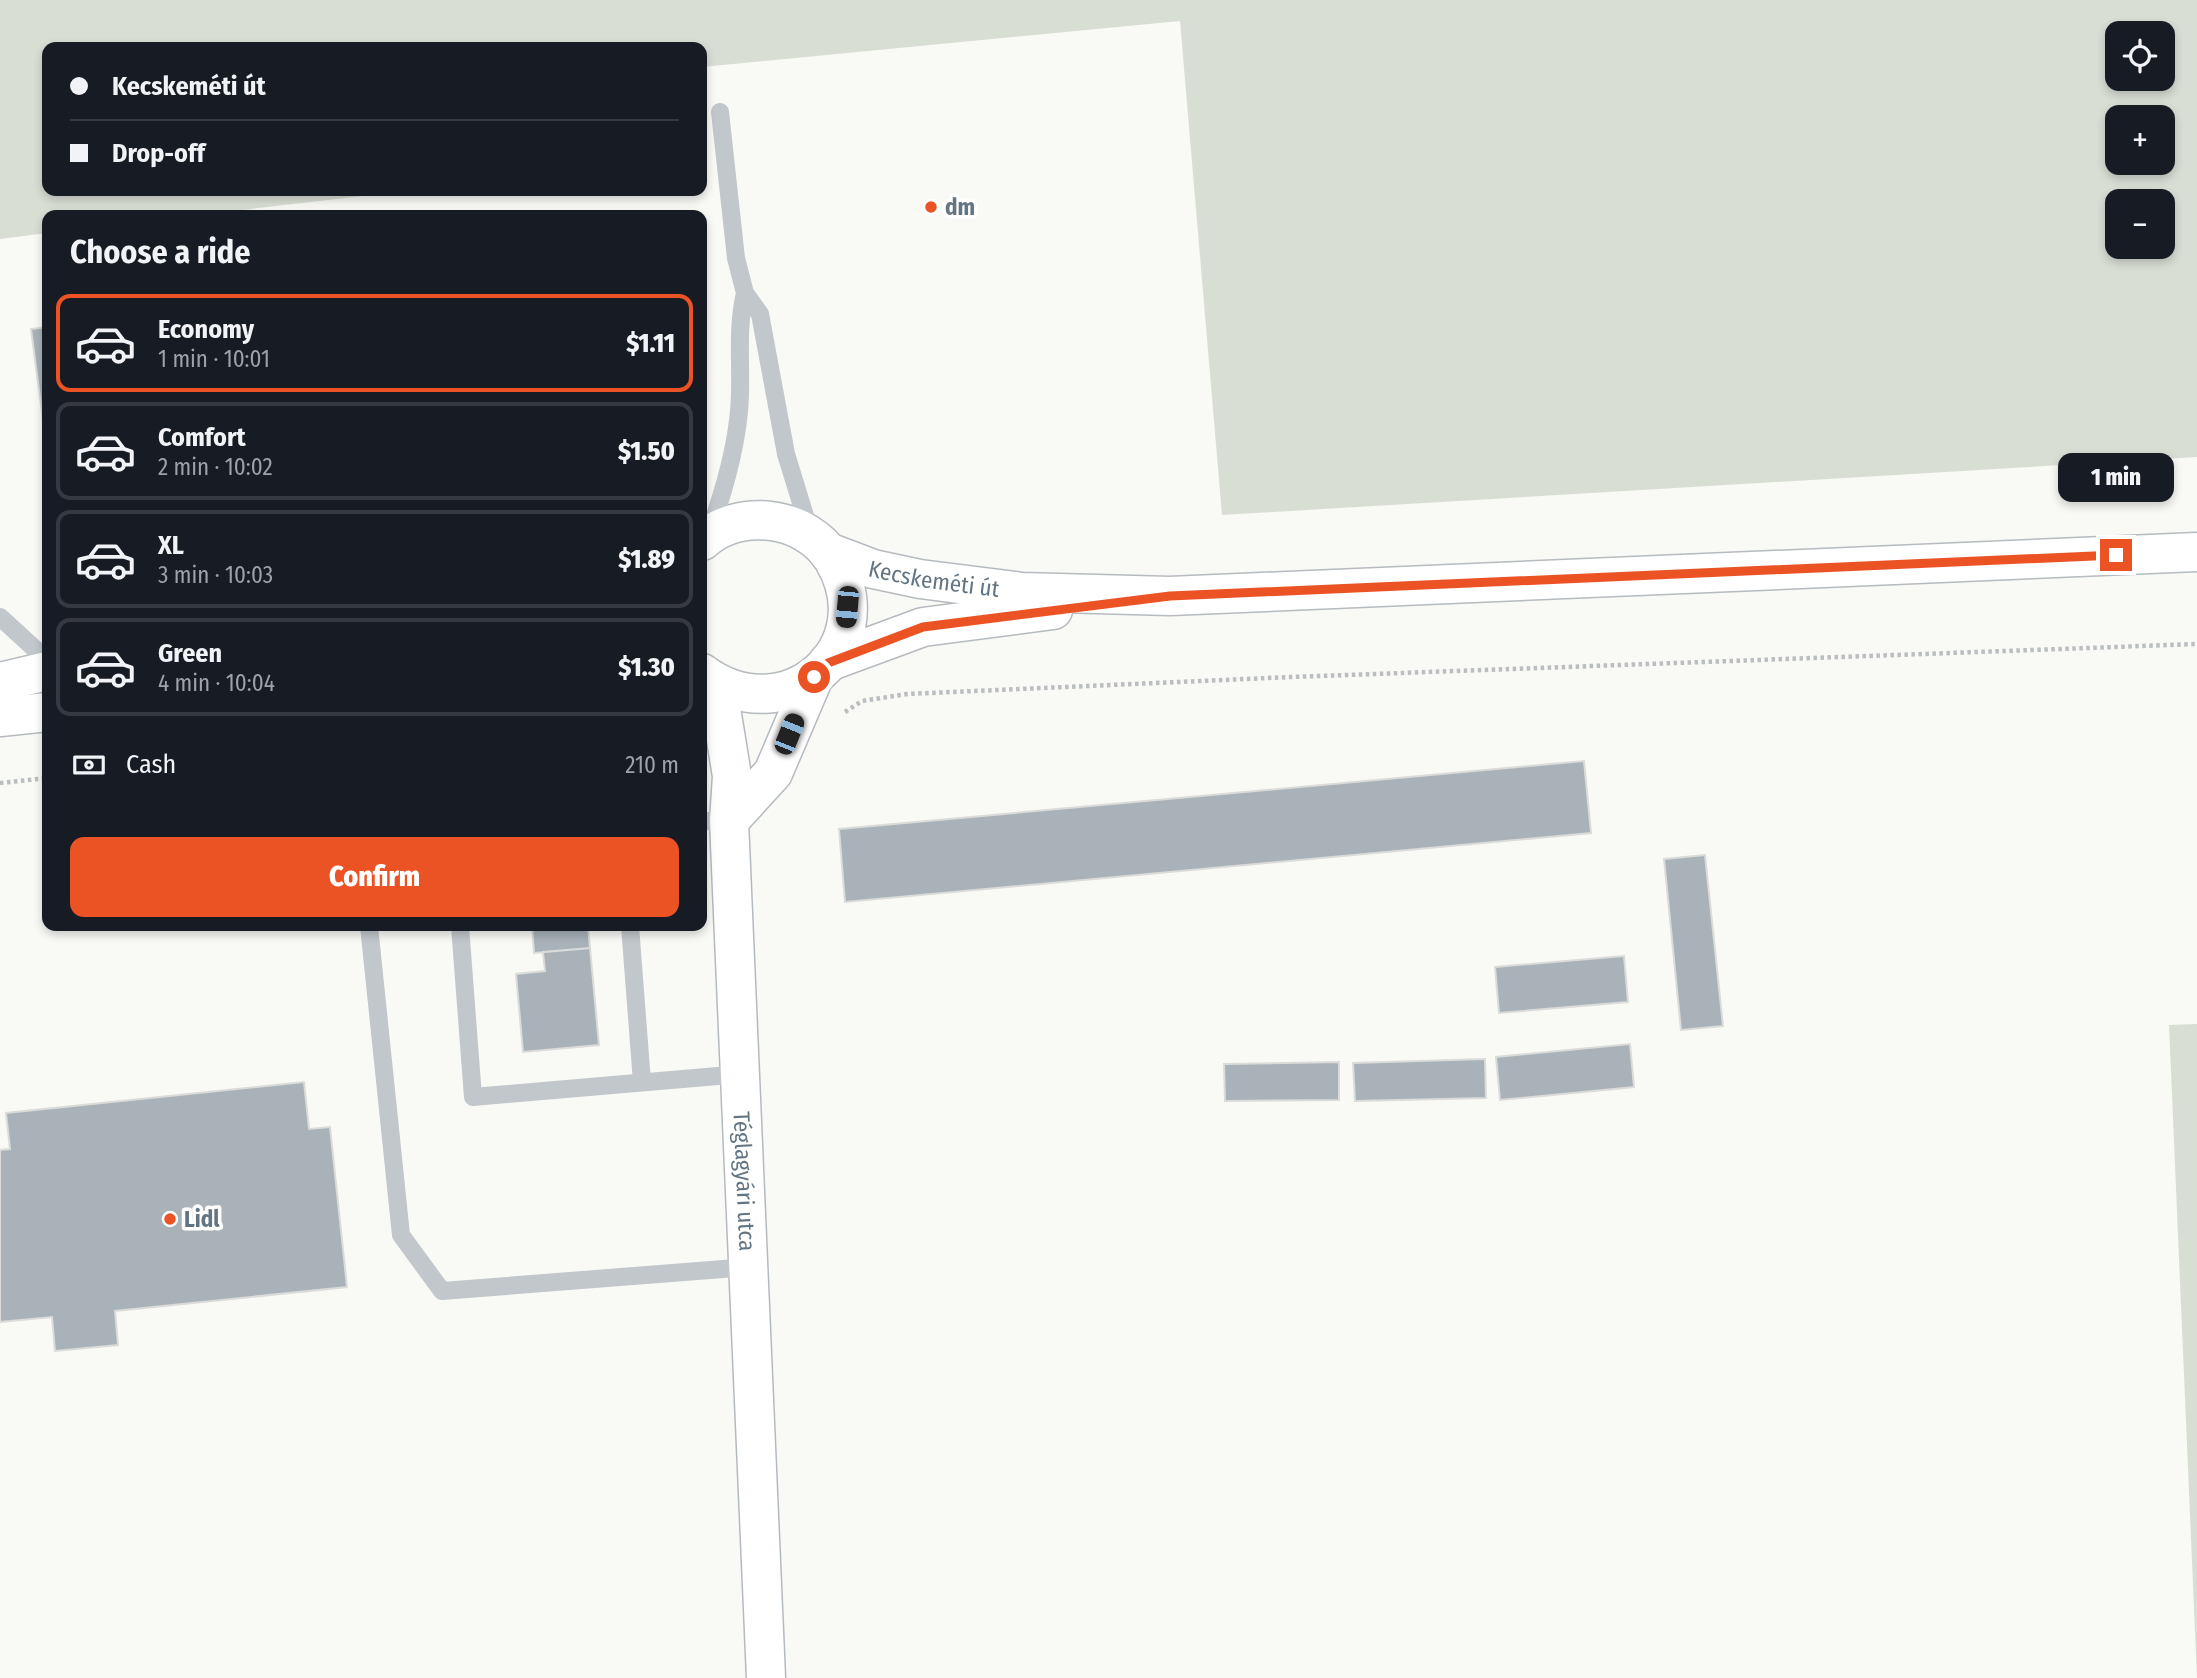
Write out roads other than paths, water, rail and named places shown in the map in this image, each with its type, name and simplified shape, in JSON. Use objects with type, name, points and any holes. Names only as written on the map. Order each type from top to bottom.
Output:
[{"type":"main road","name":"Kecskeméti út","points":[[707,537],[724,526],[759,519],[795,527],[819,544],[873,569],[1022,592],[1170,596],[2197,552]]},
{"type":"main road","name":"Kecskeméti út","points":[[819,544],[838,569],[845,587],[847,607],[839,646],[821,670]]},
{"type":"main road","name":"Kecskeméti út","points":[[709,679],[735,692],[766,695],[796,688],[821,670],[923,627],[1170,596]]},
{"type":"main road","points":[[715,821],[773,773],[821,670]]},
{"type":"main road","points":[[0,682],[42,672]]},
{"type":"main road","name":"Téglagyári utca","points":[[709,679],[732,776],[715,821],[741,1074],[766,1678]]},
{"type":"main road","points":[[0,717],[42,713]]},
{"type":"lane","points":[[720,112],[736,258],[745,293],[760,314],[786,454],[819,544]]},
{"type":"lane","points":[[707,533],[722,497],[740,397],[740,316],[745,293]]},
{"type":"lane","points":[[0,617],[42,655]]},
{"type":"lane","points":[[370,931],[401,1235],[442,1291],[749,1267]]},
{"type":"lane","points":[[460,931],[473,1097],[741,1074]]},
{"type":"lane","points":[[630,931],[642,1082]]},
{"type":"place","name":"dm","points":[[931,207]]},
{"type":"place","name":"Lidl","points":[[170,1219]]}]
